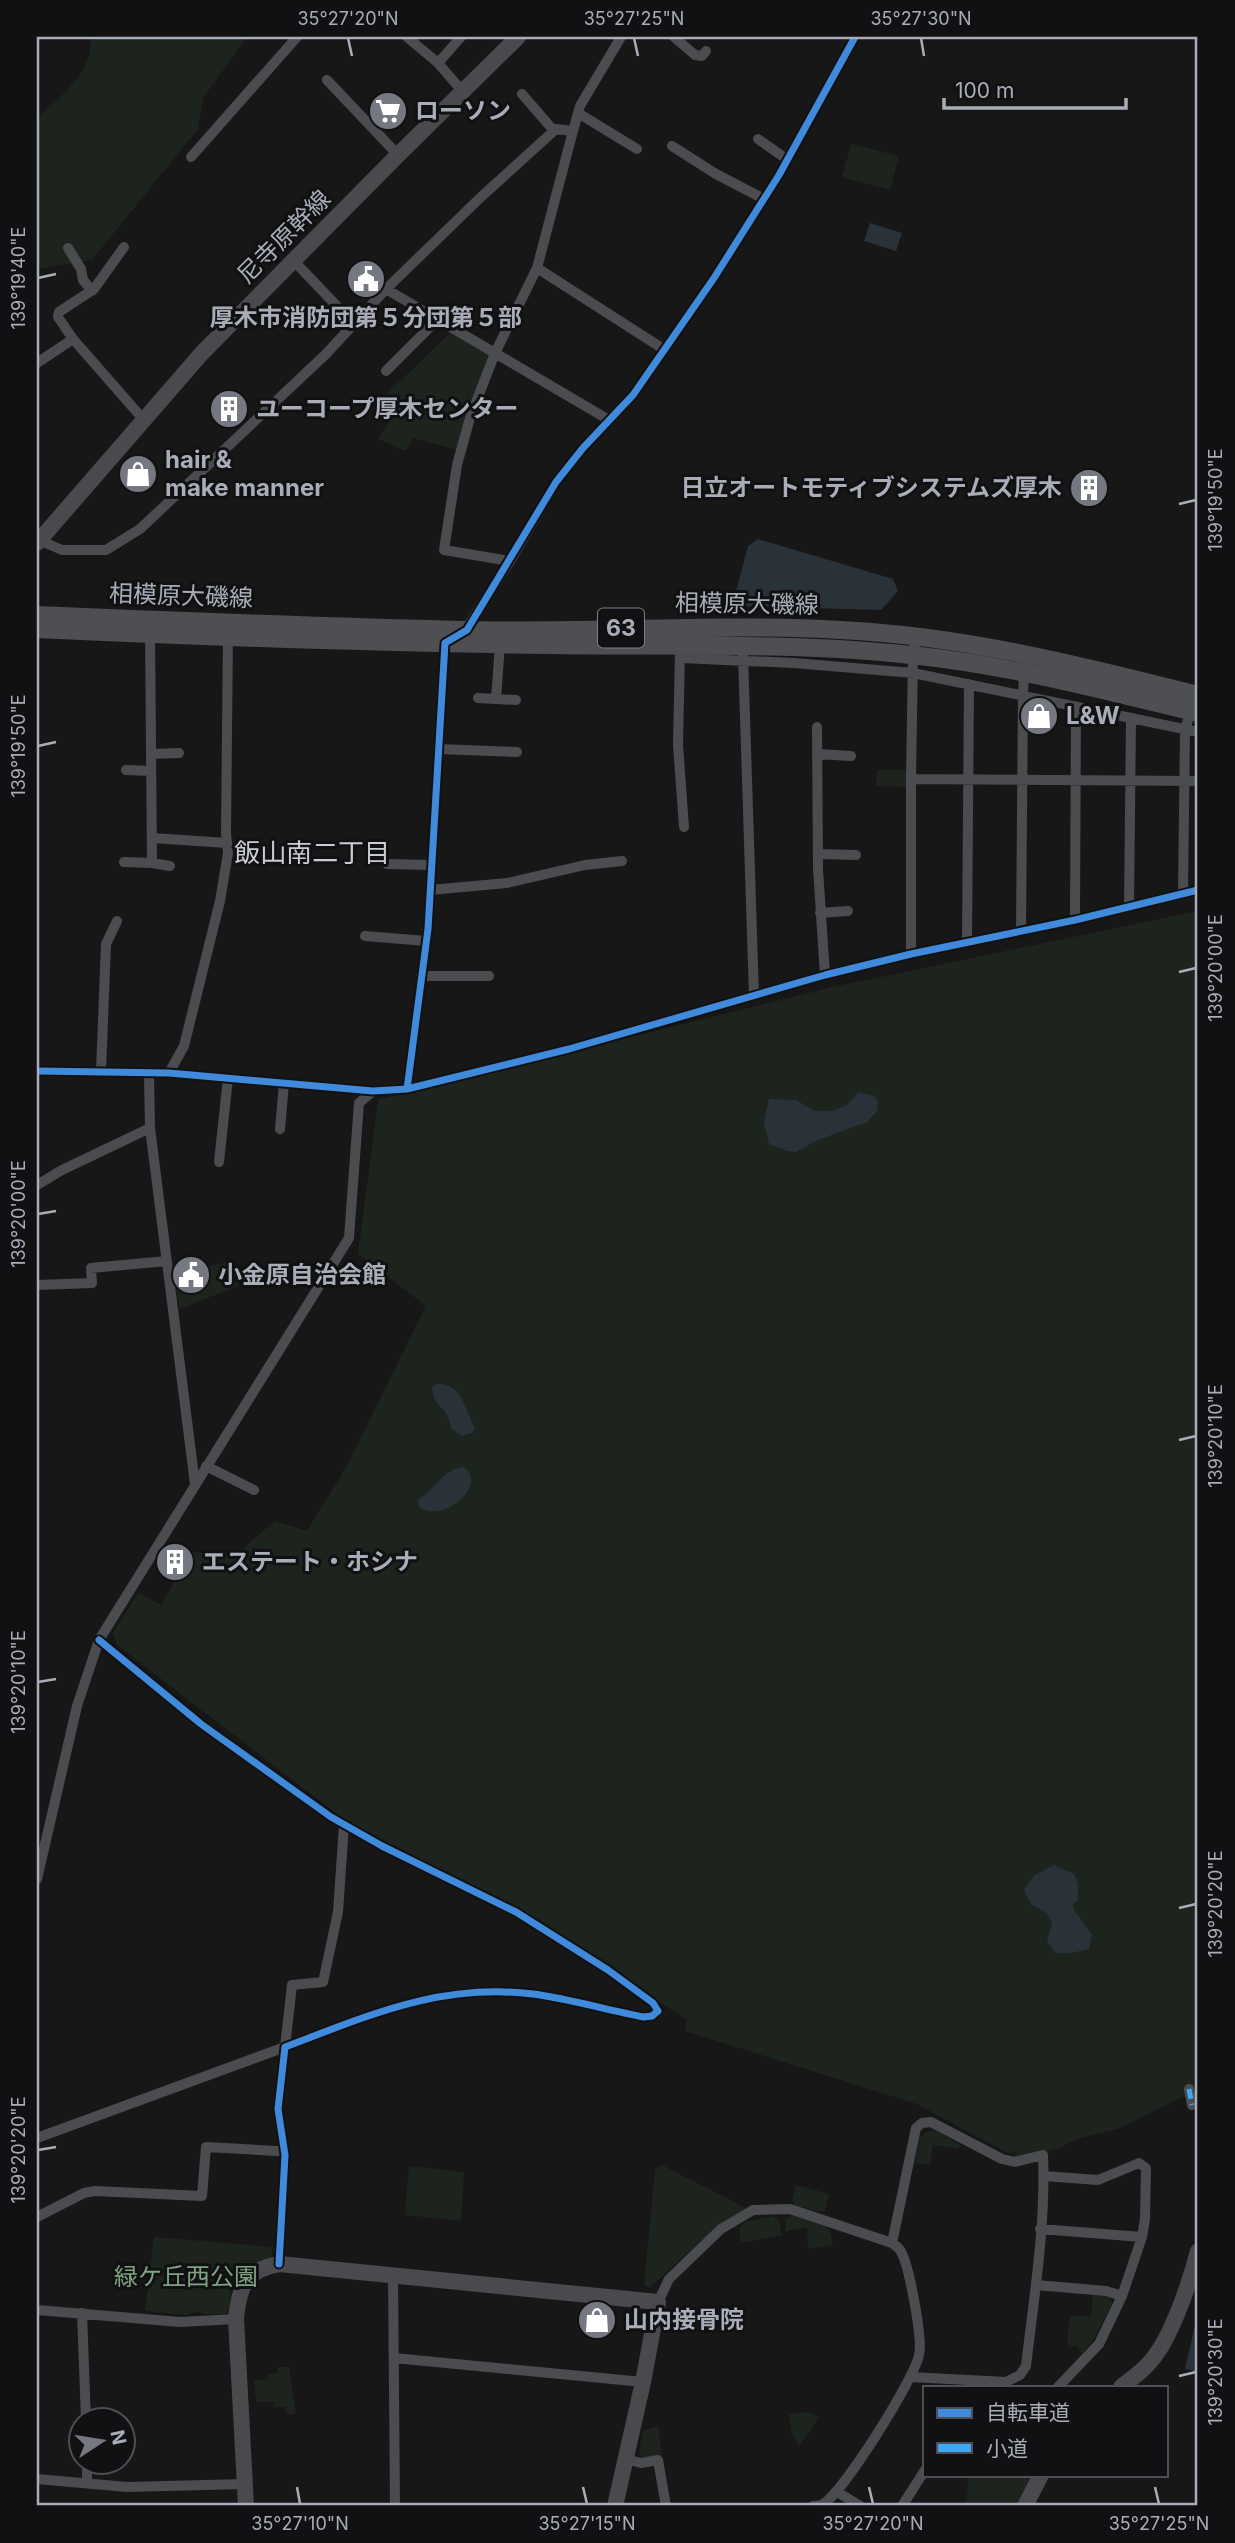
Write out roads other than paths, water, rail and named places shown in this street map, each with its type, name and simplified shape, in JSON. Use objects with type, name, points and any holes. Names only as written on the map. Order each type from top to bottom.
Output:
[{"type":"main road","name":"相模原大磯線","points":[[37,615],[150,627]]},
{"type":"main road","name":"相模原大磯線","points":[[37,629],[150,627],[444,643],[680,652],[743,653],[915,646],[1029,653],[1195,703]]},
{"type":"main road","name":"相模原大磯線","points":[[228,630],[679,627],[842,630],[1024,672],[1195,703]]},
{"type":"street","points":[[191,157],[297,37]]},
{"type":"street","points":[[407,37],[438,63],[463,92]]},
{"type":"street","points":[[438,63],[461,37]]},
{"type":"street","name":"尼寺原幹線","points":[[38,542],[202,353],[519,37]]},
{"type":"street","points":[[510,561],[444,550],[457,465],[470,418],[495,353],[537,268],[578,113],[621,37]]},
{"type":"street","points":[[674,37],[695,55],[702,56],[706,51]]},
{"type":"street","points":[[407,1089],[426,941],[444,643],[467,630],[556,482],[633,395],[665,350],[788,160],[855,37]]},
{"type":"street","points":[[327,80],[398,155]]},
{"type":"street","points":[[522,94],[554,131]]},
{"type":"street","points":[[578,113],[637,149]]},
{"type":"street","points":[[38,542],[62,550],[106,550],[140,529],[326,354],[386,289],[481,197],[554,131],[573,131]]},
{"type":"street","points":[[758,139],[788,160]]},
{"type":"street","points":[[672,146],[764,199]]},
{"type":"street","points":[[709,169],[715,158]]},
{"type":"street","points":[[124,247],[92,291],[59,312],[58,317],[73,339],[143,419]]},
{"type":"street","points":[[68,248],[81,269],[83,280],[92,291]]},
{"type":"street","points":[[293,260],[354,324]]},
{"type":"street","points":[[537,268],[665,350]]},
{"type":"street","points":[[386,289],[609,420]]},
{"type":"street","points":[[386,371],[399,366],[437,320]]},
{"type":"street","points":[[37,363],[73,339]]},
{"type":"street","points":[[150,627],[152,863]]},
{"type":"street","points":[[679,627],[678,745],[689,812],[684,827]]},
{"type":"street","points":[[169,1073],[184,1046],[220,901],[228,853],[228,630]]},
{"type":"street","points":[[496,699],[499,644]]},
{"type":"street","points":[[911,954],[911,779],[915,646]]},
{"type":"street","points":[[754,996],[743,653],[913,674],[1198,732]]},
{"type":"street","points":[[1021,931],[1023,696],[1024,672],[1029,653]]},
{"type":"street","points":[[967,942],[969,684]]},
{"type":"street","points":[[478,698],[516,700]]},
{"type":"street","points":[[1183,893],[1185,730],[1195,703]]},
{"type":"street","points":[[1075,920],[1076,707]]},
{"type":"street","points":[[1129,906],[1132,718]]},
{"type":"street","points":[[817,727],[818,854],[825,975]]},
{"type":"street","points":[[438,749],[517,751]]},
{"type":"street","points":[[151,754],[179,753]]},
{"type":"street","points":[[818,754],[851,756]]},
{"type":"street","points":[[125,770],[151,771]]},
{"type":"street","points":[[911,779],[1198,781]]},
{"type":"street","points":[[152,838],[227,843]]},
{"type":"street","points":[[818,854],[856,855]]},
{"type":"street","points":[[430,890],[507,883],[608,858],[622,861]]},
{"type":"street","points":[[124,862],[170,866]]},
{"type":"street","points":[[387,864],[431,864]]},
{"type":"street","points":[[37,1071],[169,1073],[373,1091],[407,1089],[569,1049],[825,975],[1198,890]]},
{"type":"street","points":[[820,913],[848,911]]},
{"type":"street","points":[[101,1071],[106,944],[115,921]]},
{"type":"street","points":[[373,933],[426,941]]},
{"type":"street","points":[[421,975],[488,973]]},
{"type":"street","points":[[149,1074],[150,1128],[195,1484]]},
{"type":"street","points":[[219,1162],[226,1146],[228,1078]]},
{"type":"street","points":[[280,1129],[284,1083]]},
{"type":"street","points":[[37,1879],[77,1706],[99,1640],[349,1238],[359,1102],[373,1091]]},
{"type":"street","points":[[37,1185],[62,1170],[150,1128]]},
{"type":"street","points":[[37,1285],[92,1283],[91,1268],[167,1261]]},
{"type":"street","points":[[206,1466],[254,1490]]},
{"type":"street","points":[[37,2138],[393,2006],[459,1993],[490,1991],[535,1994],[644,2017],[652,2017],[658,2011],[647,1998],[608,1970],[527,1918],[344,1825],[201,1724],[99,1640]]},
{"type":"street","points":[[279,2264],[284,2149],[278,2109],[292,1985],[323,1982],[338,1912],[344,1825]]},
{"type":"street","points":[[1189,2088],[1192,2105]]},
{"type":"street","points":[[892,2243],[916,2127],[922,2123],[931,2122],[1002,2159],[1015,2162],[1043,2155],[1044,2176],[1036,2285],[1026,2366],[1020,2375],[1006,2382],[946,2383],[911,2377]]},
{"type":"street","points":[[37,2217],[84,2193],[95,2191],[202,2196],[206,2147],[277,2151],[284,2149]]},
{"type":"street","points":[[1044,2176],[1098,2180],[1139,2163],[1146,2168],[1147,2180],[1142,2237],[1122,2296],[1099,2344],[1059,2386]]},
{"type":"street","points":[[615,2506],[658,2302],[669,2279],[720,2230],[753,2210],[790,2208],[892,2243],[900,2251],[906,2266],[921,2342],[919,2357],[911,2377],[862,2455],[836,2491],[823,2504],[813,2506]]},
{"type":"street","points":[[1040,2229],[1142,2237]]},
{"type":"street","points":[[1122,2386],[1145,2368],[1158,2353],[1173,2322],[1198,2251]]},
{"type":"street","points":[[246,2506],[236,2319],[238,2301],[248,2278],[267,2266],[310,2265],[658,2302]]},
{"type":"street","points":[[393,2275],[396,2506]]},
{"type":"street","points":[[1036,2285],[1106,2291],[1122,2296]]},
{"type":"street","points":[[37,2310],[180,2322],[236,2319]]},
{"type":"street","points":[[82,2313],[85,2406]]},
{"type":"street","points":[[394,2358],[643,2382]]},
{"type":"street","points":[[625,2459],[641,2463],[658,2460],[666,2506]]},
{"type":"street","points":[[902,2506],[923,2473]]},
{"type":"street","points":[[87,2476],[87,2483]]},
{"type":"street","points":[[1025,2506],[1040,2476]]},
{"type":"street","points":[[37,2479],[127,2487],[245,2484]]},
{"type":"street","points":[[836,2491],[860,2506]]},
{"type":"place","name":"ローソン","points":[[388,111]]},
{"type":"place","name":"厚木市消防団第５分団第５部","points":[[366,279]]},
{"type":"place","name":"ユーコープ厚木センター","points":[[229,409]]},
{"type":"place","name":"hair & make manner","points":[[138,474]]},
{"type":"place","name":"日立オートモティブシステムズ厚木","points":[[1089,488]]},
{"type":"place","name":"L&W","points":[[1039,716]]},
{"type":"place","name":"小金原自治会館","points":[[191,1275]]},
{"type":"place","name":"エステート・ホシナ","points":[[175,1562]]},
{"type":"place","name":"山内接骨院","points":[[597,2320]]},
{"type":"district","name":"飯山南二丁目","points":[[312,853]]},
{"type":"park label","name":"緑ケ丘西公園","points":[[186,2277]]}]
